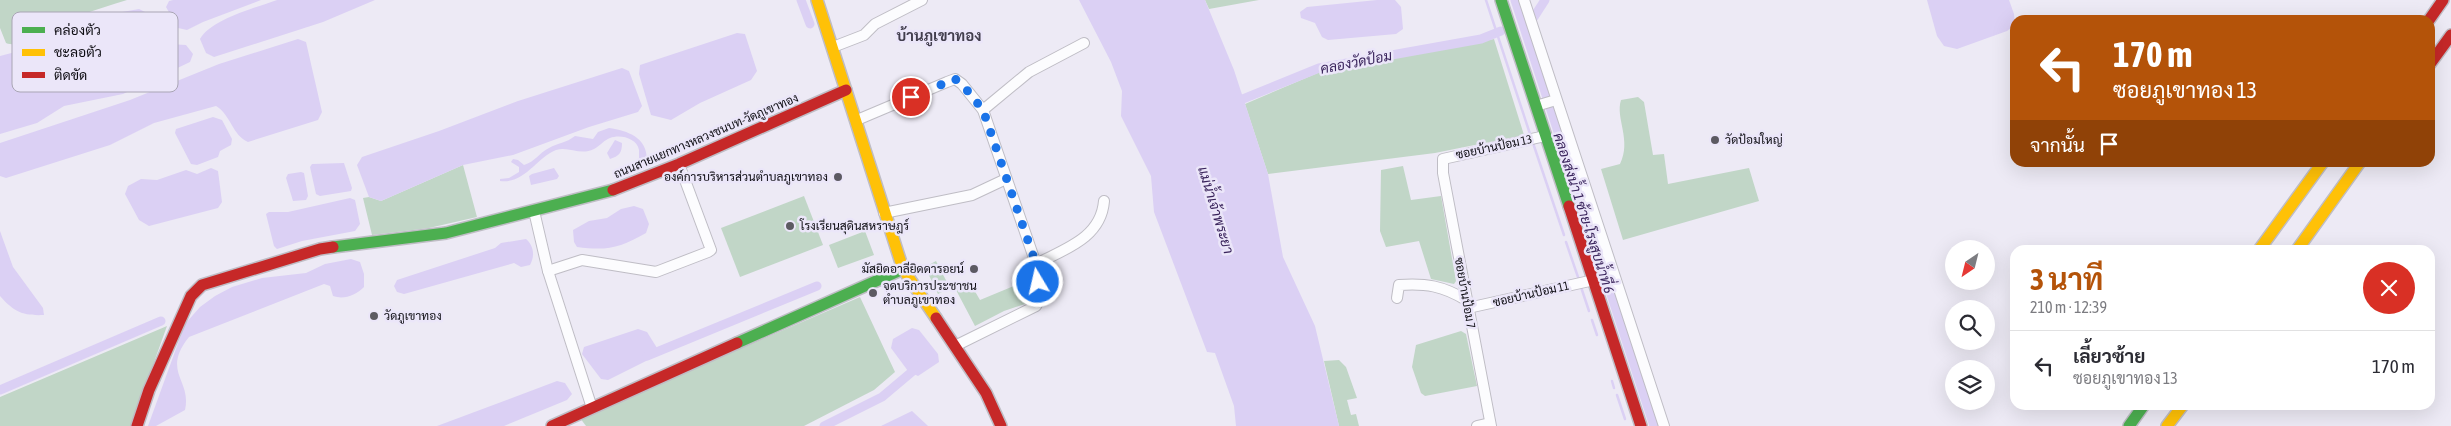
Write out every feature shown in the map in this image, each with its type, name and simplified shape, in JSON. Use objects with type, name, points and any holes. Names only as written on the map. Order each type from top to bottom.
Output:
[{"type":"street","points":[[817,0],[857,120],[884,213],[903,269],[986,393],[1001,426]]},
{"type":"street","points":[[833,47],[864,35],[875,24],[922,0]]},
{"type":"street","points":[[1501,0],[1546,103],[1664,426]]},
{"type":"street","points":[[1524,0],[1546,103],[1545,136],[1641,426]]},
{"type":"street","points":[[2432,15],[2443,0]]},
{"type":"street","points":[[2435,57],[2451,35]]},
{"type":"street","points":[[983,110],[1029,72],[1084,43]]},
{"type":"street","points":[[857,120],[955,79],[962,84],[983,110],[1036,264],[1039,300],[1036,306],[955,346]]},
{"type":"street","name":"ถนนสายแยกทางหลวงชนบท-วัดภูเขาทอง","points":[[137,426],[150,390],[190,296],[202,285],[265,263],[320,249],[428,236],[606,193],[679,164],[846,90]]},
{"type":"street","name":"ซอยบ้านป้อม 13","points":[[1443,159],[1545,136]]},
{"type":"street","name":"ซอยบ้านป้อม 7","points":[[1443,159],[1443,173],[1490,424]]},
{"type":"street","points":[[548,271],[582,260],[656,272],[711,250],[679,164]]},
{"type":"street","points":[[2263,245],[2319,167]]},
{"type":"street","points":[[2301,245],[2356,167]]},
{"type":"street","points":[[884,213],[972,195],[1006,179]]},
{"type":"street","points":[[1036,264],[1091,232],[1103,212],[1104,201]]},
{"type":"street","points":[[534,211],[548,271],[592,408]]},
{"type":"street","points":[[552,426],[903,269]]},
{"type":"street","name":"ซอยบ้านป้อม 11","points":[[1467,304],[1594,280]]},
{"type":"street","points":[[1397,298],[1399,285],[1426,283],[1451,290],[1467,304]]},
{"type":"street","points":[[2124,426],[2140,410]]},
{"type":"street","points":[[2128,426],[2140,410]]},
{"type":"street","points":[[2167,426],[2179,410]]},
{"type":"street","points":[[1477,426],[1490,424]]},
{"type":"green space","points":[[0,0],[127,0],[90,12],[12,12],[12,44],[6,43],[0,28]]},
{"type":"green space","points":[[1205,0],[1259,0],[1209,9]]},
{"type":"green space","points":[[1494,39],[1524,135],[1435,153],[1268,174],[1245,104],[1320,72]]},
{"type":"green space","points":[[1638,97],[1644,102],[1653,155],[1664,154],[1668,184],[1749,168],[1759,201],[1623,240],[1601,169],[1620,164],[1624,146],[1620,114],[1621,100]]},
{"type":"green space","points":[[463,165],[477,217],[429,228],[372,235],[363,198],[369,197],[381,201]]},
{"type":"green space","points":[[1403,166],[1411,200],[1441,196],[1456,281],[1454,284],[1431,279],[1419,241],[1386,247],[1380,231],[1381,170]]},
{"type":"green space","points":[[804,196],[823,245],[740,277],[721,228]]},
{"type":"green space","points":[[865,231],[874,255],[838,268],[829,245]]},
{"type":"green space","points":[[936,261],[950,288],[938,294],[925,267]]},
{"type":"green space","points":[[1028,280],[1031,302],[1004,311],[975,326],[955,288],[969,281],[980,300]]},
{"type":"green space","points":[[860,297],[895,372],[874,390],[804,426],[586,426],[580,418]]},
{"type":"green space","points":[[167,326],[133,426],[0,426],[0,397]]},
{"type":"green space","points":[[1461,331],[1466,334],[1477,386],[1425,396],[1421,393],[1412,367],[1416,345]]},
{"type":"green space","points":[[1339,360],[1346,367],[1357,398],[1347,400],[1351,415],[1356,414],[1359,426],[1339,426],[1324,361]]},
{"type":"water","points":[[261,0],[187,30],[178,28],[178,12],[169,12],[166,7],[169,1]]},
{"type":"water","points":[[277,0],[375,0],[323,22],[214,57],[206,53],[200,39],[214,26],[235,15]]},
{"type":"water","name":"แม่น้ำเจ้าพระยา","points":[[1079,0],[1205,0],[1234,70],[1268,174],[1283,257],[1315,326],[1339,426],[1236,426],[1234,406],[1215,353],[1207,352],[1154,212],[1151,176],[1121,116],[1122,91],[1111,62]]},
{"type":"water","points":[[1395,0],[1401,7],[1403,29],[1396,34],[1328,40],[1322,37],[1315,23],[1301,18],[1300,12],[1307,7]]},
{"type":"water","points":[[1927,0],[2009,0],[2014,15],[2010,15],[2010,29],[2007,31],[1957,49],[1944,46],[1937,36]]},
{"type":"water","points":[[139,9],[145,12],[122,12]]},
{"type":"water","points":[[737,33],[745,34],[757,71],[751,80],[700,103],[671,120],[651,115],[639,74],[640,65]]},
{"type":"water","points":[[298,39],[306,42],[322,112],[318,120],[248,142],[238,135],[225,114],[216,106],[154,123],[110,145],[6,178],[0,176],[0,143],[150,92],[178,92],[178,81],[219,64]]},
{"type":"water","points":[[178,44],[186,45],[193,54],[190,62],[178,68]]},
{"type":"water","points":[[12,53],[12,92],[127,92],[64,106],[37,123],[0,134],[0,56]]},
{"type":"water","points":[[622,68],[629,71],[642,106],[638,112],[589,127],[513,155],[463,165],[381,201],[369,197],[357,165],[362,157],[439,131],[518,101]]},
{"type":"water","points":[[213,117],[222,120],[232,139],[231,145],[220,151],[218,157],[197,165],[191,164],[175,133],[176,129]]},
{"type":"water","points":[[609,128],[635,136],[644,146],[647,160],[644,163],[639,162],[639,150],[635,142],[628,138],[614,137],[589,151],[556,150],[516,179],[500,181],[500,179],[509,178],[519,172],[519,167],[511,162],[513,159],[518,160],[524,165],[549,148],[575,136],[593,139],[598,132]]},
{"type":"water","points":[[615,140],[622,143],[621,152],[610,159],[607,153]]},
{"type":"water","points":[[344,163],[352,188],[351,191],[320,196],[316,194],[310,167],[312,164]]},
{"type":"water","points":[[211,168],[218,171],[222,202],[218,208],[149,226],[139,220],[125,194],[128,186],[141,179],[157,180],[186,170],[197,174]]},
{"type":"water","points":[[554,168],[559,176],[557,179],[531,185],[529,176]]},
{"type":"water","points":[[304,173],[308,196],[306,200],[293,201],[286,178],[288,174]]},
{"type":"water","points":[[350,198],[355,200],[360,224],[355,231],[302,241],[277,249],[274,246],[266,214],[269,212],[288,212]]},
{"type":"water","points":[[634,206],[643,209],[649,224],[646,233],[613,247],[597,249],[577,247],[574,242],[573,230],[589,221],[607,218],[621,209]]},
{"type":"water","points":[[0,231],[13,267],[43,308],[44,315],[30,315],[19,312],[0,296]]},
{"type":"water","points":[[526,239],[533,251],[530,265],[521,267],[514,263],[404,294],[397,292],[394,286],[397,280],[495,248],[501,243]]},
{"type":"water","points":[[351,259],[360,262],[364,274],[364,287],[354,294],[346,297],[333,296],[330,286],[324,284],[189,337],[181,349],[177,368],[185,391],[185,410],[156,426],[148,426],[185,324],[200,307],[232,287],[262,278],[306,273],[325,264]]},
{"type":"water","points":[[912,328],[919,330],[938,354],[939,362],[918,376],[908,371],[891,348],[893,339]]},
{"type":"water","points":[[638,329],[647,332],[657,348],[656,356],[608,380],[601,379],[582,354],[584,347]]},
{"type":"water","points":[[557,381],[565,383],[572,394],[567,400],[504,426],[437,426]]},
{"type":"water","points":[[912,411],[928,426],[881,426]]},
{"type":"waterway","points":[[801,0],[810,24]]},
{"type":"waterway","points":[[1486,0],[1530,134]]},
{"type":"waterway","name":"คลองส่งน้ำ 1 ซ้าย-โรงสูบน้ำที่ 6","points":[[1515,0],[1654,426]]},
{"type":"waterway","name":"คลองวัดป้อม","points":[[1534,17],[1545,0]]},
{"type":"waterway","name":"คลองวัดป้อม","points":[[1233,103],[1319,68],[1481,39],[1501,31]]},
{"type":"waterway","points":[[1533,143],[1564,235]]},
{"type":"waterway","points":[[1566,242],[1579,280]]},
{"type":"waterway","points":[[647,356],[817,286]]},
{"type":"waterway","points":[[1581,287],[1589,311]]},
{"type":"waterway","points":[[1592,320],[1597,335]]},
{"type":"waterway","points":[[0,390],[161,321]]},
{"type":"waterway","points":[[824,426],[882,397],[920,365]]},
{"type":"waterway","points":[[1612,381],[1614,388]]},
{"type":"waterway","points":[[1617,395],[1625,419]]},
{"type":"traffic: fast","points":[[1501,0],[1569,206]]},
{"type":"traffic: fast","points":[[333,247],[446,233],[613,190]]},
{"type":"traffic: fast","points":[[737,343],[903,269]]},
{"type":"traffic: fast","points":[[2129,426],[2140,410]]},
{"type":"traffic: slow","points":[[817,0],[903,269],[936,318]]},
{"type":"traffic: slow","points":[[2263,245],[2319,167]]},
{"type":"traffic: slow","points":[[2301,245],[2356,167]]},
{"type":"traffic: slow","points":[[2167,426],[2179,410]]},
{"type":"traffic: jam","points":[[2432,15],[2443,0]]},
{"type":"traffic: jam","points":[[2435,57],[2451,35]]},
{"type":"traffic: jam","points":[[613,190],[679,164],[846,90]]},
{"type":"traffic: jam","points":[[1569,206],[1641,426]]},
{"type":"traffic: jam","points":[[137,426],[149,390],[191,296],[202,285],[320,249],[333,247]]},
{"type":"traffic: jam","points":[[936,318],[986,393],[1001,426]]},
{"type":"traffic: jam","points":[[552,426],[737,343]]},
{"type":"place","name":"วัดป้อมใหญ่","points":[[1715,140]]},
{"type":"place","name":"องค์การบริหารส่วนตำบลภูเขาทอง","points":[[838,177]]},
{"type":"place","name":"โรงเรียนสุดินสหราษฎร์","points":[[790,226]]},
{"type":"place","name":"มัสยิดอาลียิดดารอยน์","points":[[974,269]]},
{"type":"place","name":"จุดบริการประชาชน ตำบลภูเขาทอง","points":[[873,293]]},
{"type":"place","name":"วัดภูเขาทอง","points":[[374,316]]},
{"type":"district","name":"บ้านภูเขาทอง","points":[[939,35]]},
{"type":"route","points":[[911,97],[955,79],[962,84],[983,110],[1010,194],[1036,264],[1038,282]]}]
